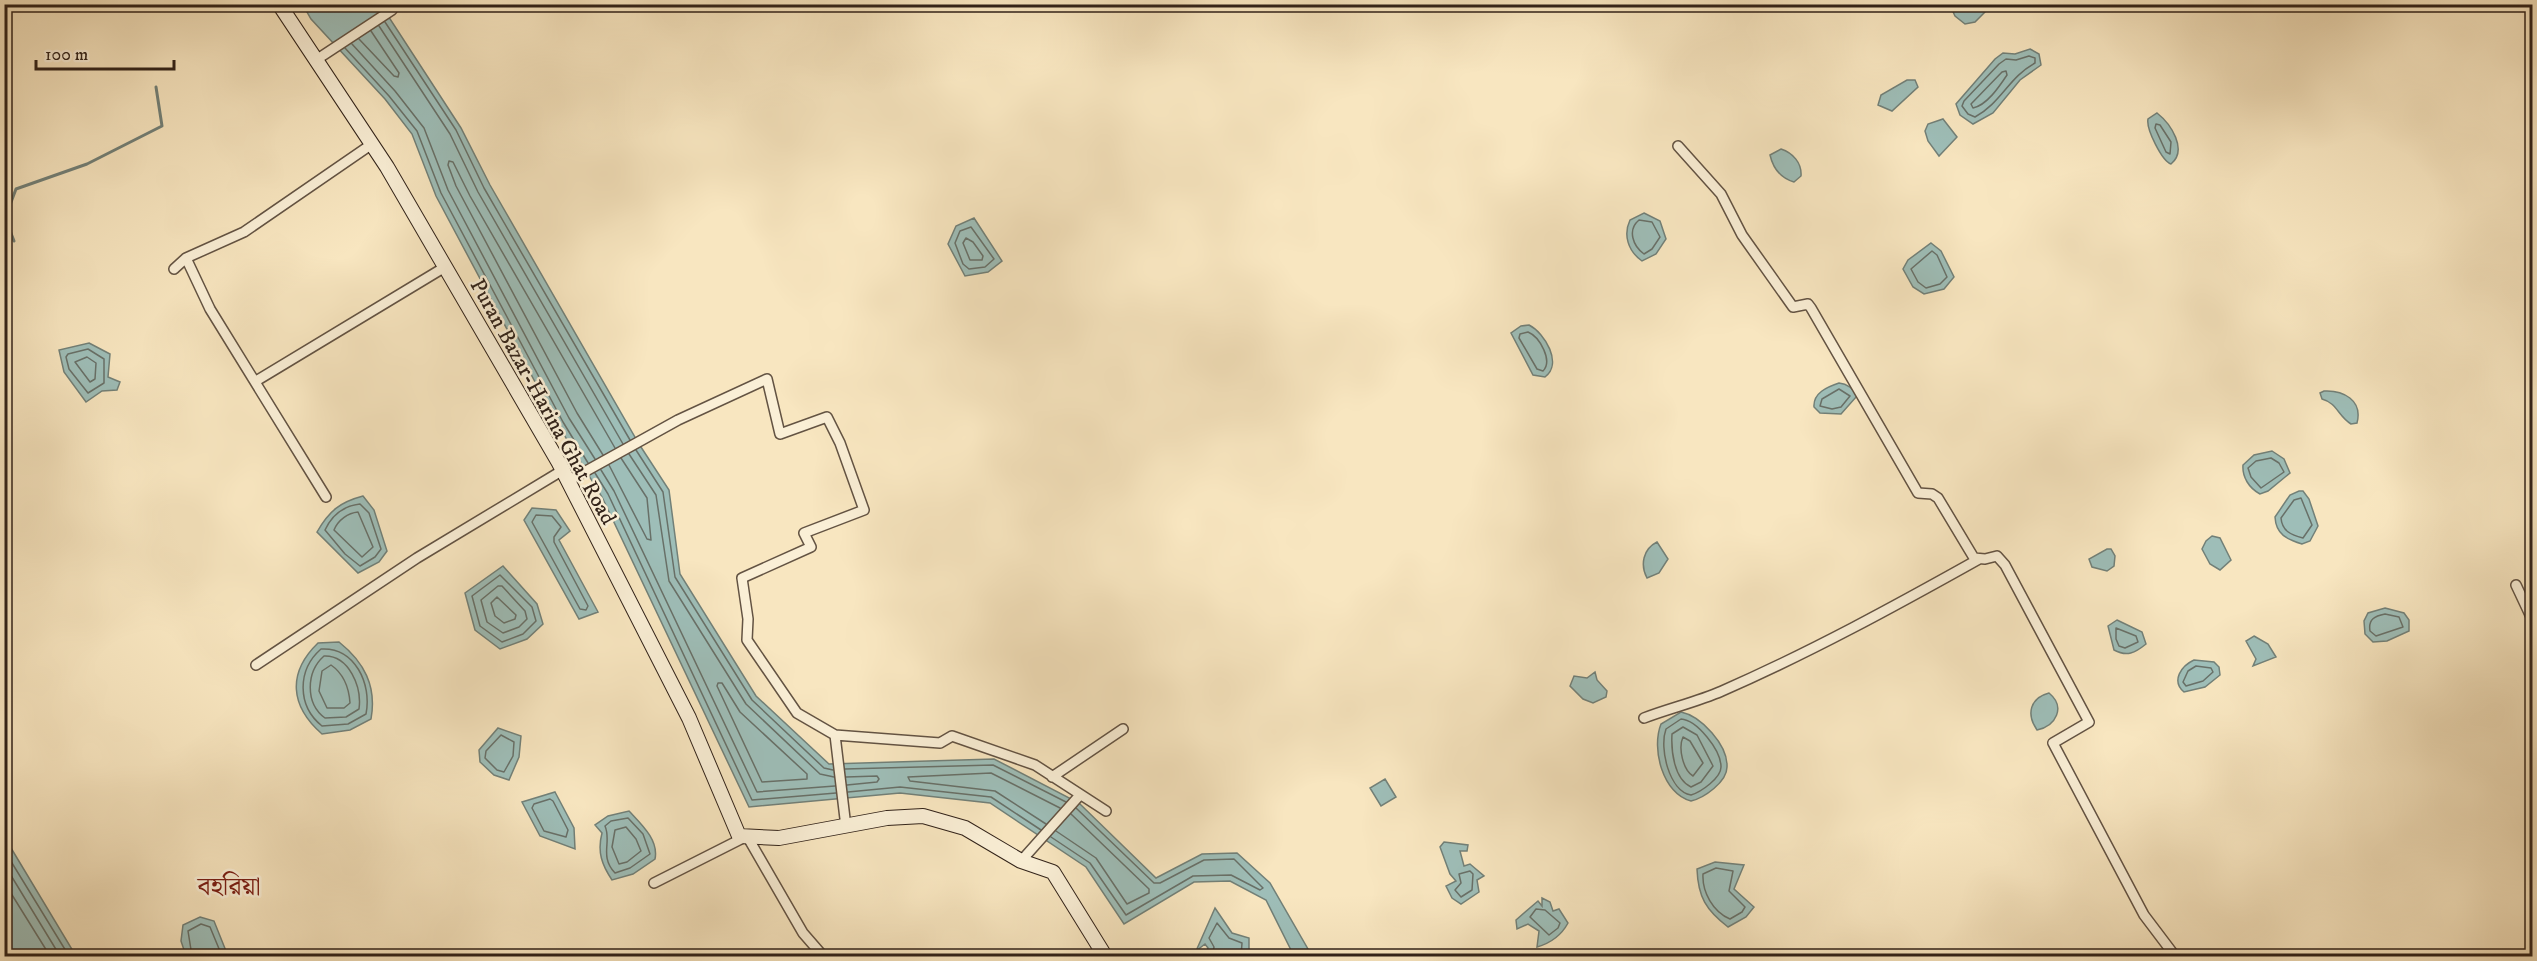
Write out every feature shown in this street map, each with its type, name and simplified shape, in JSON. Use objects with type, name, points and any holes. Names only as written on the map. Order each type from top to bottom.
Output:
[{"type":"main road","name":"Puran Bazar-Harina Ghat Road","points":[[279,4],[372,144],[565,476],[688,718],[743,836]]},
{"type":"main road","points":[[743,836],[779,838],[887,818],[923,816],[965,828],[1021,861],[1053,872],[1105,957]]},
{"type":"street","points":[[316,60],[392,10]]},
{"type":"street","points":[[174,269],[186,258],[244,232],[372,144]]},
{"type":"street","points":[[1678,146],[1721,194],[1742,235],[1793,307],[1808,304],[1811,308],[1918,493],[1932,494],[1938,498],[1974,558],[1979,559]]},
{"type":"street","points":[[186,258],[210,309],[326,496]]},
{"type":"street","points":[[256,381],[445,267]]},
{"type":"street","points":[[256,665],[417,558],[565,476],[767,379],[780,434],[827,417],[840,443],[864,510],[804,533],[811,547],[742,578],[748,619],[747,640],[797,713],[835,735],[940,743],[952,736],[1035,765],[1106,811]]},
{"type":"street","points":[[1644,717],[1703,699],[1873,619],[1979,559],[1997,556],[2005,565],[2089,722],[2053,743],[2144,915],[2175,957]]},
{"type":"street","points":[[2516,585],[2532,620]]},
{"type":"street","points":[[1052,777],[1123,729]]},
{"type":"street","points":[[835,735],[846,826]]},
{"type":"street","points":[[1021,861],[1080,795]]},
{"type":"street","points":[[654,883],[743,836],[803,933],[823,957]]},
{"type":"water","points":[[303,5],[381,5],[461,128],[490,185],[639,444],[669,490],[680,574],[756,696],[829,764],[994,759],[1079,803],[1156,878],[1202,854],[1237,853],[1270,883],[1312,956],[1294,956],[1266,900],[1230,881],[1194,882],[1124,924],[1086,867],[990,803],[900,793],[749,807],[602,497],[558,425],[436,196],[412,134],[385,99],[311,19]]},
{"type":"water","points":[[1950,5],[1984,5],[1985,12],[1975,22],[1965,24],[1955,16]]},
{"type":"water","points":[[2030,49],[2039,54],[2041,65],[2020,80],[1993,113],[1973,124],[1960,115],[1956,104],[1995,59],[2003,53],[2015,54]]},
{"type":"water","points":[[1907,80],[1915,80],[1918,87],[1892,111],[1878,105],[1881,95]]},
{"type":"water","points":[[2157,113],[2176,137],[2178,152],[2171,164],[2159,151],[2149,130],[2148,119]]},
{"type":"water","points":[[1943,119],[1957,137],[1939,156],[1928,141],[1925,131],[1928,124]]},
{"type":"water","points":[[1781,149],[1793,156],[1800,167],[1801,176],[1794,182],[1781,175],[1773,164],[1770,155]]},
{"type":"water","points":[[1644,213],[1660,221],[1666,239],[1656,254],[1642,261],[1630,248],[1627,231],[1630,220]]},
{"type":"water","points":[[974,218],[1002,261],[988,272],[965,276],[948,244],[956,226]]},
{"type":"water","points":[[1931,243],[1941,251],[1954,277],[1944,289],[1924,294],[1913,287],[1903,269],[1908,260]]},
{"type":"water","points":[[1529,325],[1541,335],[1550,349],[1552,365],[1545,377],[1533,375],[1511,333],[1521,326]]},
{"type":"water","points":[[89,343],[110,354],[108,377],[120,382],[117,390],[102,391],[86,402],[64,372],[59,350]]},
{"type":"water","points":[[1839,383],[1850,387],[1857,396],[1841,414],[1820,413],[1814,407],[1818,394]]},
{"type":"water","points":[[2338,392],[2350,398],[2357,408],[2357,423],[2351,424],[2331,403],[2322,399],[2320,393]]},
{"type":"water","points":[[2272,451],[2284,459],[2290,473],[2268,491],[2260,494],[2247,482],[2243,465],[2254,455]]},
{"type":"water","points":[[2303,491],[2309,499],[2318,526],[2310,541],[2302,544],[2280,532],[2275,517],[2290,495]]},
{"type":"water","points":[[363,496],[374,510],[387,551],[379,562],[358,573],[317,532],[336,508]]},
{"type":"water","points":[[532,508],[556,510],[570,531],[559,540],[598,612],[579,619],[524,520]]},
{"type":"water","points":[[2212,536],[2220,538],[2231,560],[2220,570],[2210,564],[2202,549]]},
{"type":"water","points":[[1657,542],[1668,559],[1659,573],[1647,578],[1644,558],[1652,545]]},
{"type":"water","points":[[2111,549],[2115,556],[2114,566],[2107,571],[2092,567],[2089,559]]},
{"type":"water","points":[[503,566],[537,604],[543,624],[527,639],[500,649],[475,630],[465,593]]},
{"type":"water","points":[[2385,608],[2404,613],[2409,620],[2409,631],[2387,641],[2373,642],[2365,634],[2364,621],[2368,613]]},
{"type":"water","points":[[2117,620],[2142,632],[2146,644],[2131,653],[2114,650],[2108,626]]},
{"type":"water","points":[[2254,636],[2268,644],[2276,657],[2253,666],[2256,659],[2246,641]]},
{"type":"water","points":[[339,642],[362,666],[367,676],[372,696],[371,719],[350,730],[322,734],[311,723],[298,701],[297,678],[308,654],[318,643]]},
{"type":"water","points":[[2194,660],[2214,662],[2219,667],[2220,675],[2205,687],[2184,692],[2178,683],[2179,674]]},
{"type":"water","points":[[1595,672],[1597,680],[1607,691],[1606,697],[1593,703],[1583,699],[1570,686],[1574,676],[1587,678]]},
{"type":"water","points":[[2049,693],[2054,698],[2058,710],[2054,720],[2044,728],[2037,730],[2032,718],[2032,707],[2038,699]]},
{"type":"water","points":[[1681,712],[1705,725],[1718,741],[1726,758],[1726,773],[1719,784],[1702,797],[1691,801],[1681,797],[1673,790],[1659,758],[1658,734],[1661,724]]},
{"type":"water","points":[[498,728],[521,736],[519,757],[509,780],[494,775],[480,762],[479,750]]},
{"type":"water","points":[[1385,779],[1396,797],[1381,806],[1370,788]]},
{"type":"water","points":[[555,792],[574,828],[575,849],[540,836],[522,802]]},
{"type":"water","points":[[629,811],[652,839],[656,852],[655,859],[633,874],[612,880],[601,858],[602,833],[595,825],[608,816]]},
{"type":"water","points":[[5,838],[76,956],[5,956]]},
{"type":"water","points":[[1444,842],[1468,845],[1467,851],[1460,851],[1464,866],[1470,864],[1484,876],[1477,880],[1479,892],[1461,904],[1452,898],[1446,886],[1456,881],[1450,874],[1440,847]]},
{"type":"water","points":[[1715,862],[1744,865],[1734,889],[1754,907],[1746,917],[1728,927],[1709,909],[1699,887],[1697,869]]},
{"type":"water","points":[[1542,898],[1550,902],[1553,911],[1559,909],[1568,923],[1555,938],[1537,947],[1539,931],[1528,924],[1517,929],[1516,920],[1538,901],[1542,906]]},
{"type":"water","points":[[1215,908],[1232,933],[1249,938],[1249,951],[1246,956],[1206,956],[1208,948],[1205,944],[1196,951]]},
{"type":"water","points":[[200,917],[214,921],[228,956],[186,956],[181,941],[183,925]]},
{"type":"waterway","points":[[14,241],[5,218],[16,189],[87,164],[162,126],[156,87]]},
{"type":"district","name":"বহরিয়া","points":[[229,886]]}]
